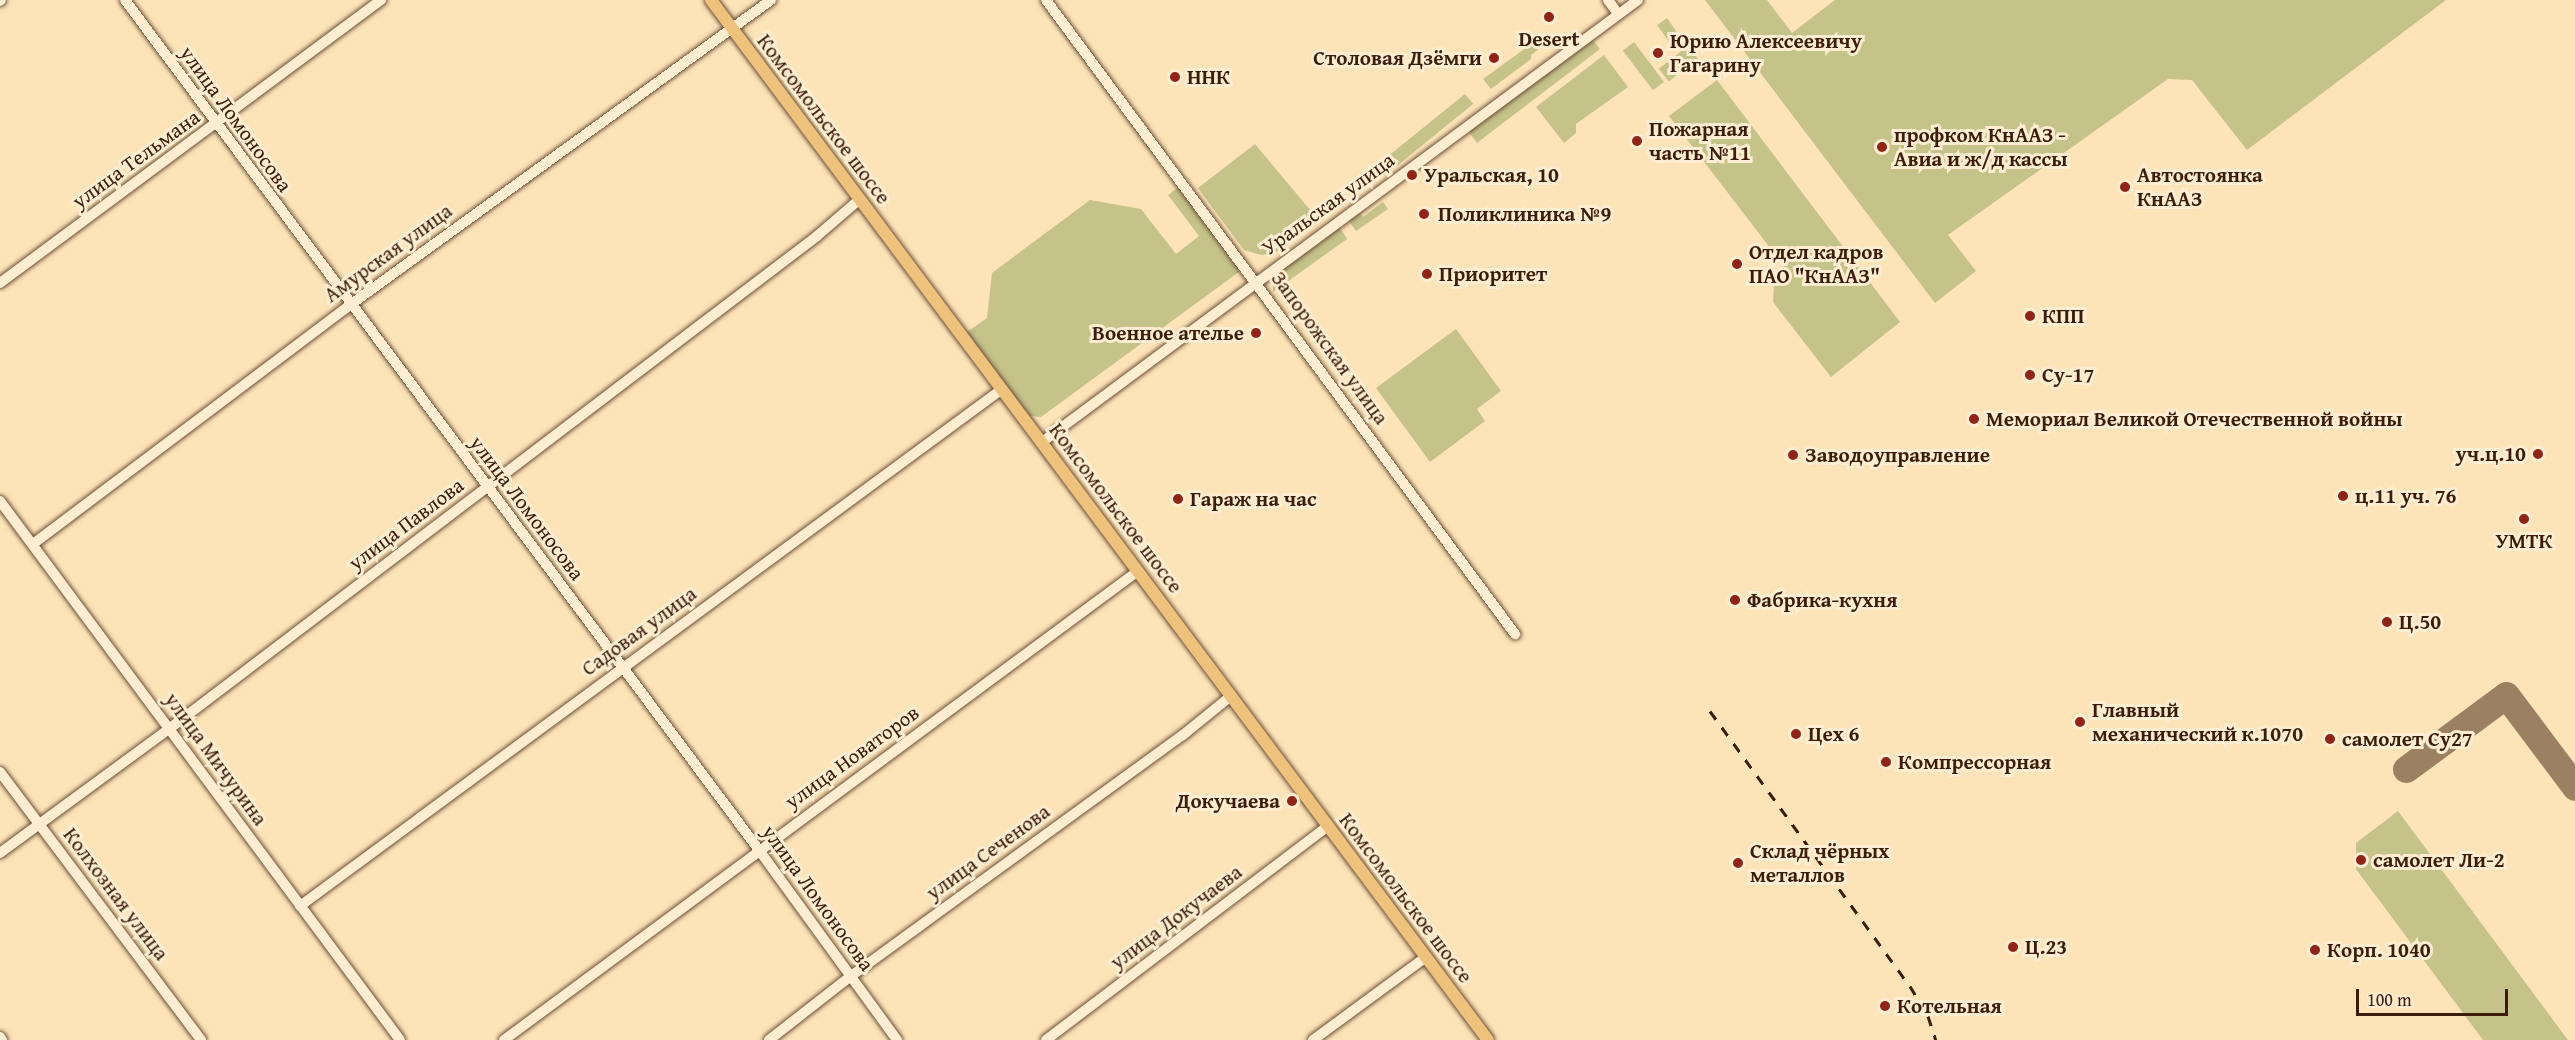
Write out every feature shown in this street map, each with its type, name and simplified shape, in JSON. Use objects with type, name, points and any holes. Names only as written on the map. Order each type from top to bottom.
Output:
[{"type":"main road","name":"Комсомольское шоссе","points":[[711,0],[1488,1040]]},
{"type":"street","name":"улица Ломоносова","points":[[125,0],[759,850],[897,1040]]},
{"type":"street","name":"улица Тельмана","points":[[0,283],[381,0]]},
{"type":"street","name":"Амурская улица","points":[[33,544],[350,304],[771,0]]},
{"type":"street","name":"Запорожская улица","points":[[1046,0],[1257,281],[1515,634]]},
{"type":"street","points":[[1608,0],[1618,14]]},
{"type":"street","name":"Уральская улица","points":[[1042,442],[1638,0]]},
{"type":"street","name":"улица Павлова","points":[[0,853],[169,729],[817,236],[860,199]]},
{"type":"street","name":"Садовая улица","points":[[300,906],[1002,389]]},
{"type":"street","name":"улица Мичурина","points":[[0,501],[400,1040]]},
{"type":"street","name":"улица Новаторов","points":[[504,1040],[1138,571]]},
{"type":"street","name":"улица Сеченова","points":[[769,1040],[851,976],[1183,735],[1231,696]]},
{"type":"street","name":"Колхозная улица","points":[[0,772],[201,1040]]},
{"type":"street","name":"улица Докучаева","points":[[1046,1040],[1328,826]]},
{"type":"street","points":[[1312,1040],[1426,957]]},
{"type":"shaded area","points":[[1705,0],[1767,0],[1792,33],[1835,0],[2446,0],[2247,150],[2192,80],[2168,79],[1948,235],[1976,271],[1935,303]]},
{"type":"shaded area","points":[[1667,18],[1683,41],[1673,48],[1657,25]]},
{"type":"shaded area","points":[[1542,36],[1547,43],[1531,55],[1531,59],[1491,89],[1483,79]]},
{"type":"shaded area","points":[[1592,39],[1600,49],[1477,143],[1468,131]]},
{"type":"shaded area","points":[[1634,42],[1664,82],[1653,90],[1623,50]]},
{"type":"shaded area","points":[[1688,46],[1698,59],[1669,81],[1659,69]]},
{"type":"shaded area","points":[[1604,55],[1628,87],[1576,124],[1576,133],[1564,143],[1536,107]]},
{"type":"shaded area","points":[[1717,80],[1900,322],[1831,377],[1773,302],[1774,284],[1787,270],[1669,116]]},
{"type":"shaded area","points":[[1465,94],[1473,104],[1384,176],[1376,166]]},
{"type":"shaded area","points":[[1255,144],[1311,211],[1312,218],[1310,227],[1275,253],[1261,255],[1244,250],[1198,188]]},
{"type":"shaded area","points":[[1180,186],[1243,269],[1041,417],[1028,416],[967,332],[987,318],[992,273],[1090,200],[1141,209],[1176,254],[1199,236],[1168,195]]},
{"type":"shaded area","points":[[1383,202],[1388,209],[1356,231],[1348,220],[1358,211],[1363,217]]},
{"type":"shaded area","points":[[1339,226],[1347,239],[1273,292],[1273,279],[1276,272]]},
{"type":"shaded area","points":[[1456,329],[1501,391],[1477,409],[1485,421],[1430,462],[1376,388]]},
{"type":"shaded area","points":[[2398,811],[2568,1040],[2483,1040],[2356,869],[2356,843]]},
{"type":"taxiway","points":[[2406,769],[2506,695],[2575,787]]},
{"type":"railway","points":[[1710,711],[1910,986],[1928,1016],[1936,1040]]},
{"type":"place","name":"Desert","points":[[1549,17]]},
{"type":"place","name":"Юрию Алексеевичу Гагарину","points":[[1658,53]]},
{"type":"place","name":"Столовая Дзёмги","points":[[1494,58]]},
{"type":"place","name":"ННК","points":[[1175,77]]},
{"type":"place","name":"Пожарная часть №11","points":[[1637,141]]},
{"type":"place","name":"профком КнААЗ - Авиа и ж/д кассы","points":[[1882,147]]},
{"type":"place","name":"Уральская, 10","points":[[1412,175]]},
{"type":"place","name":"Автостоянка КнААЗ","points":[[2125,187]]},
{"type":"place","name":"Поликлиника №9","points":[[1424,214]]},
{"type":"place","name":"Отдел кадров ПАО \"КнААЗ\"","points":[[1737,264]]},
{"type":"place","name":"Приоритет","points":[[1427,274]]},
{"type":"place","name":"КПП","points":[[2030,316]]},
{"type":"place","name":"Военное ателье","points":[[1256,333]]},
{"type":"place","name":"Су-17","points":[[2030,375]]},
{"type":"place","name":"Мемориал Великой Отечественной войны","points":[[1974,419]]},
{"type":"place","name":"уч.ц.10","points":[[2538,454]]},
{"type":"place","name":"Заводоуправление","points":[[1793,455]]},
{"type":"place","name":"ц.11 уч. 76","points":[[2343,496]]},
{"type":"place","name":"Гараж на час","points":[[1178,499]]},
{"type":"place","name":"УМТК","points":[[2524,519]]},
{"type":"place","name":"Фабрика-кухня","points":[[1735,600]]},
{"type":"place","name":"Ц.50","points":[[2387,622]]},
{"type":"place","name":"Главный механический к.1070","points":[[2080,722]]},
{"type":"place","name":"Цех 6","points":[[1796,734]]},
{"type":"place","name":"самолет Су27","points":[[2330,739]]},
{"type":"place","name":"Компрессорная","points":[[1886,762]]},
{"type":"place","name":"Докучаева","points":[[1292,801]]},
{"type":"place","name":"самолет Ли-2","points":[[2361,860]]},
{"type":"place","name":"Склад чёрных металлов","points":[[1738,863]]},
{"type":"place","name":"Ц.23","points":[[2013,947]]},
{"type":"place","name":"Корп. 1040","points":[[2315,950]]},
{"type":"place","name":"Котельная","points":[[1885,1006]]}]
